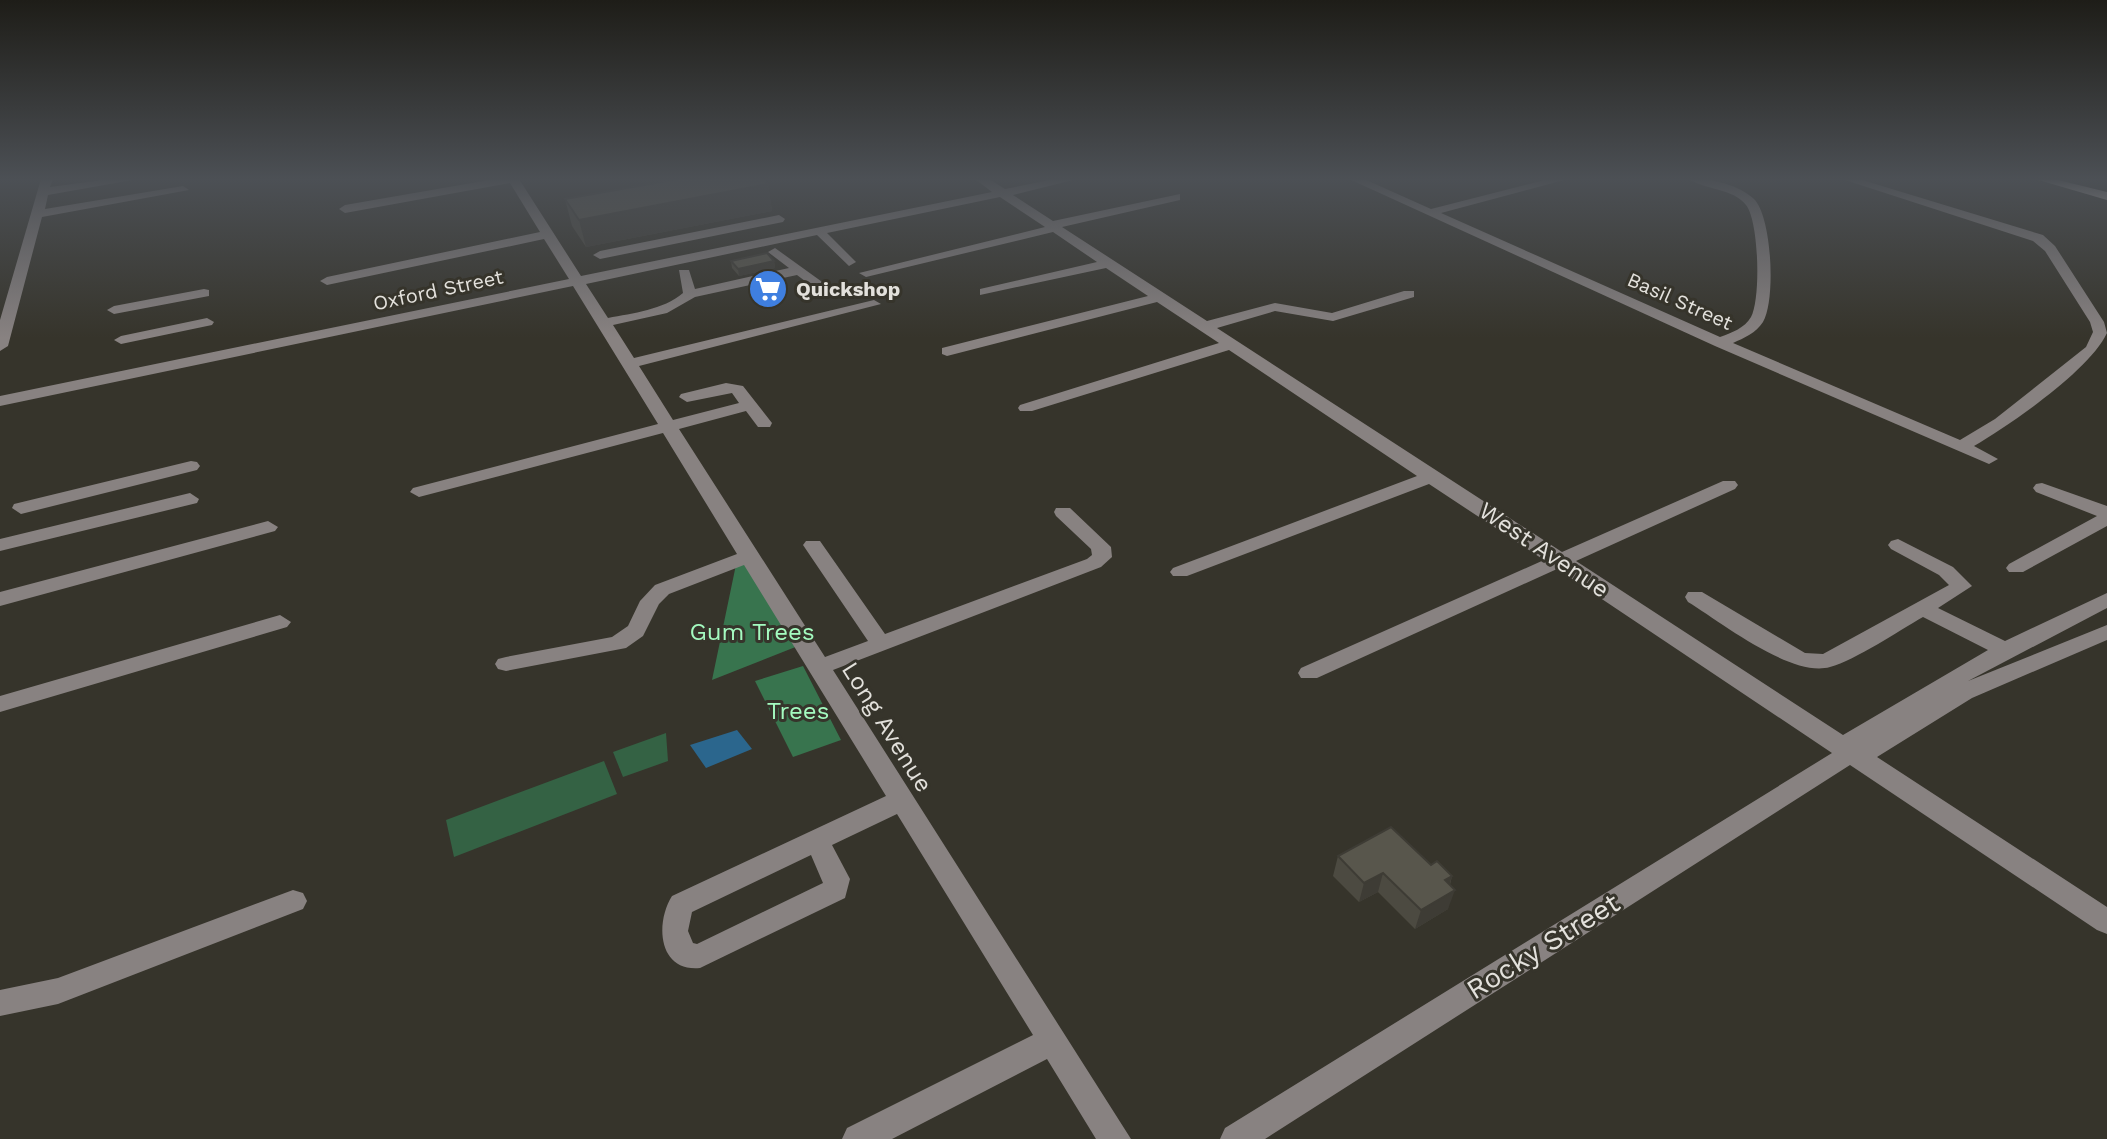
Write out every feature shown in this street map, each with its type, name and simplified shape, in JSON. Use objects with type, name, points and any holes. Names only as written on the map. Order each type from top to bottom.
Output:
[{"type":"street","points":[[0,346],[33,232]]},
{"type":"street","points":[[600,255],[714,232]]},
{"type":"street","name":"Oxford Street","points":[[0,401],[668,263],[774,246],[821,232]]},
{"type":"street","points":[[866,273],[1033,232]]},
{"type":"street","name":"West Avenue","points":[[1062,232],[2107,922]]},
{"type":"street","name":"Basil Street","points":[[1476,232],[1720,343],[1989,459]]},
{"type":"street","points":[[1720,343],[1752,326],[1763,309],[1759,232]]},
{"type":"street","points":[[1960,447],[2001,423],[2092,349],[2100,332],[2097,322],[2050,249],[2038,238],[2019,232]]},
{"type":"street","points":[[327,281],[548,234]]},
{"type":"street","name":"Long Avenue","points":[[548,234],[1115,1139]]},
{"type":"street","points":[[823,236],[849,262]]},
{"type":"street","points":[[684,273],[774,246],[818,284]]},
{"type":"street","points":[[668,263],[684,273],[690,294]]},
{"type":"street","points":[[985,292],[1109,263]]},
{"type":"street","points":[[603,323],[678,304],[690,294],[800,270]]},
{"type":"street","points":[[114,310],[204,290],[211,357]]},
{"type":"street","points":[[1206,326],[1275,307],[1333,317],[1409,294]]},
{"type":"street","points":[[947,351],[1161,297]]},
{"type":"street","points":[[629,364],[874,304]]},
{"type":"street","points":[[121,340],[207,322]]},
{"type":"street","points":[[1026,408],[1233,344]]},
{"type":"street","points":[[687,397],[733,388],[764,423]]},
{"type":"street","points":[[419,492],[750,405]]},
{"type":"street","points":[[8,543],[22,499],[191,466]]},
{"type":"street","points":[[1180,572],[1433,476]]},
{"type":"street","points":[[1309,673],[1729,485]]},
{"type":"street","points":[[2042,488],[2107,516]]},
{"type":"street","points":[[8,543],[190,499]]},
{"type":"street","points":[[819,667],[1094,563],[1102,557],[1101,547],[1063,512]]},
{"type":"street","points":[[2016,568],[2107,516]]},
{"type":"street","points":[[0,599],[268,527]]},
{"type":"street","points":[[813,545],[881,644]]},
{"type":"street","points":[[1695,597],[1799,659],[1827,661],[1962,586],[1946,571],[1898,545]]},
{"type":"street","points":[[506,664],[618,643],[632,637],[641,625],[653,596],[667,587],[749,556]]},
{"type":"street","name":"Rocky Street","points":[[1851,753],[1853,738],[2005,650],[2107,600]]},
{"type":"street","points":[[1922,608],[2005,650]]},
{"type":"street","points":[[0,704],[280,622]]},
{"type":"street","name":"Rocky Street","points":[[1236,1139],[1851,753],[1872,750],[1928,712],[1997,676],[2107,632]]},
{"type":"street","points":[[818,842],[837,879],[835,890],[700,956],[688,957],[680,951],[673,925],[675,914],[682,904],[902,800]]},
{"type":"street","points":[[0,1003],[58,991],[293,901]]},
{"type":"street","points":[[858,1139],[1053,1040]]},
{"type":"green space","name":"Gum Trees","points":[[738,555],[798,646],[712,680]]},
{"type":"green space","name":"Trees","points":[[803,666],[841,740],[793,757],[755,681]]},
{"type":"green space","points":[[666,733],[668,761],[623,777],[613,752]]},
{"type":"green space","points":[[604,761],[617,794],[454,857],[446,820]]},
{"type":"water","points":[[737,730],[752,749],[706,768],[690,745]]},
{"type":"building","points":[[767,253],[774,261],[738,269],[731,261]]},
{"type":"building","points":[[1391,827],[1431,865],[1437,861],[1452,876],[1445,880],[1455,890],[1421,910],[1383,873],[1364,883],[1338,856]]},
{"type":"place","name":"Quickshop","points":[[768,289]]}]
